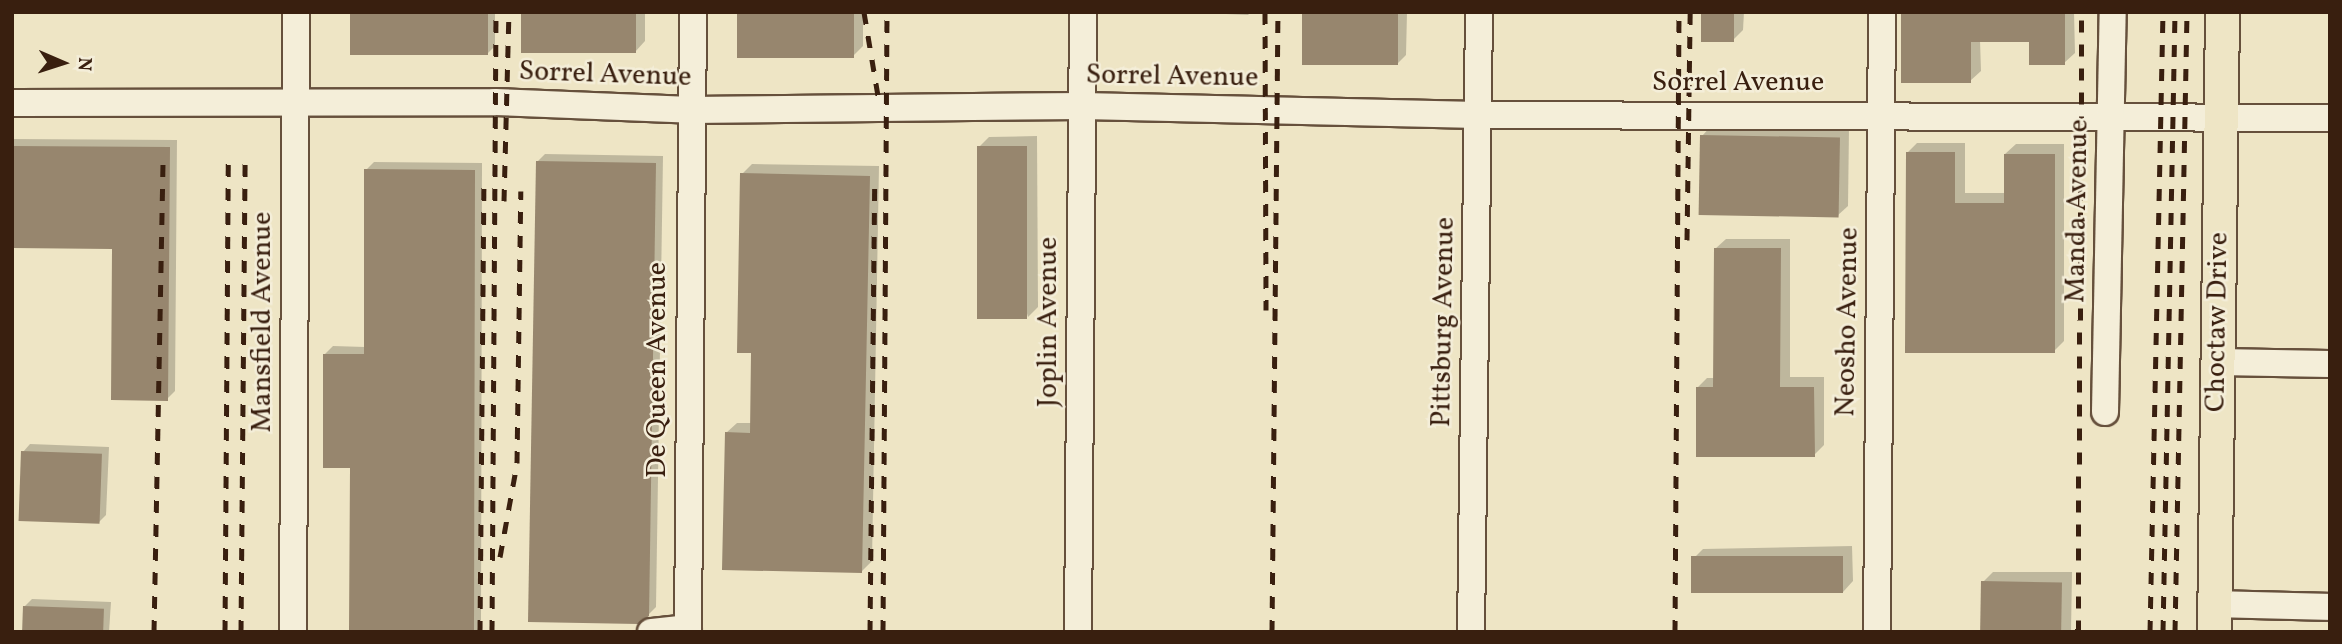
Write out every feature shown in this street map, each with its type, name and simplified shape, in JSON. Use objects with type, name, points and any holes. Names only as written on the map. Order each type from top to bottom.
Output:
[{"type":"main road","name":"Choctaw Drive","points":[[2214,618],[2222,12]]},
{"type":"street","name":"Mansfield Avenue","points":[[293,632],[296,12]]},
{"type":"street","name":"De Queen Avenue","points":[[688,630],[693,12]]},
{"type":"street","name":"Joplin Avenue","points":[[1078,632],[1083,12]]},
{"type":"street","name":"Pittsburg Avenue","points":[[1471,632],[1479,12]]},
{"type":"street","name":"Neosho Avenue","points":[[1877,632],[1882,12]]},
{"type":"street","name":"Manda Avenue","points":[[2105,412],[2113,12]]},
{"type":"street","name":"Sorrel Avenue","points":[[12,103],[295,106],[495,102],[691,110],[1083,106],[1478,115],[2220,115],[2330,118]]},
{"type":"street","points":[[2218,362],[2330,364]]},
{"type":"street","points":[[2214,618],[2330,607]]},
{"type":"street","points":[[651,632],[688,630]]},
{"type":"building","points":[[350,12],[488,12],[488,55],[350,55]]},
{"type":"building","points":[[521,12],[636,12],[636,53],[521,53]]},
{"type":"building","points":[[737,12],[854,12],[854,58],[737,58]]},
{"type":"building","points":[[1302,12],[1398,12],[1398,65],[1302,65]]},
{"type":"building","points":[[1701,12],[1734,12],[1734,42],[1701,42]]},
{"type":"building","points":[[1901,12],[2065,12],[2065,65],[2029,65],[2029,42],[1971,42],[1971,83],[1901,83]]},
{"type":"building","points":[[1700,135],[1840,137],[1839,217],[1699,215]]},
{"type":"building","points":[[12,146],[170,147],[168,401],[111,400],[112,249],[12,248]]},
{"type":"building","points":[[977,146],[1027,146],[1027,319],[977,319]]},
{"type":"building","points":[[1906,152],[1955,152],[1955,203],[2004,203],[2004,154],[2055,154],[2055,353],[1905,353]]},
{"type":"building","points":[[536,161],[656,163],[649,616],[638,624],[528,622]]},
{"type":"building","points":[[364,169],[475,170],[474,632],[349,632],[350,468],[323,468],[323,354],[364,354]]},
{"type":"building","points":[[740,173],[870,176],[862,573],[722,570],[725,432],[750,433],[751,353],[737,353]]},
{"type":"building","points":[[1714,248],[1781,248],[1780,387],[1814,387],[1815,457],[1696,457],[1696,387],[1713,387]]},
{"type":"building","points":[[21,451],[102,454],[100,524],[19,521]]},
{"type":"building","points":[[1691,556],[1843,556],[1843,593],[1691,593]]},
{"type":"building","points":[[1981,581],[2062,582],[2061,632],[1980,632]]},
{"type":"building","points":[[23,606],[104,609],[103,632],[22,632]]},
{"type":"railway","points":[[492,632],[496,12]]},
{"type":"railway","points":[[504,201],[509,12]]},
{"type":"railway","points":[[864,12],[879,102]]},
{"type":"railway","points":[[883,632],[887,12]]},
{"type":"railway","points":[[1265,12],[1266,310]]},
{"type":"railway","points":[[1272,632],[1278,12]]},
{"type":"railway","points":[[1675,632],[1679,12]]},
{"type":"railway","points":[[1687,240],[1690,12]]},
{"type":"railway","points":[[2078,632],[2082,12]]},
{"type":"railway","points":[[2150,632],[2163,12]]},
{"type":"railway","points":[[2163,632],[2175,12]]},
{"type":"railway","points":[[2175,632],[2187,12]]},
{"type":"railway","points":[[154,632],[163,156]]},
{"type":"railway","points":[[225,632],[228,156]]},
{"type":"railway","points":[[241,632],[245,158]]},
{"type":"railway","points":[[870,632],[875,178]]},
{"type":"railway","points":[[480,632],[484,186]]},
{"type":"railway","points":[[500,557],[517,463],[521,191]]}]
